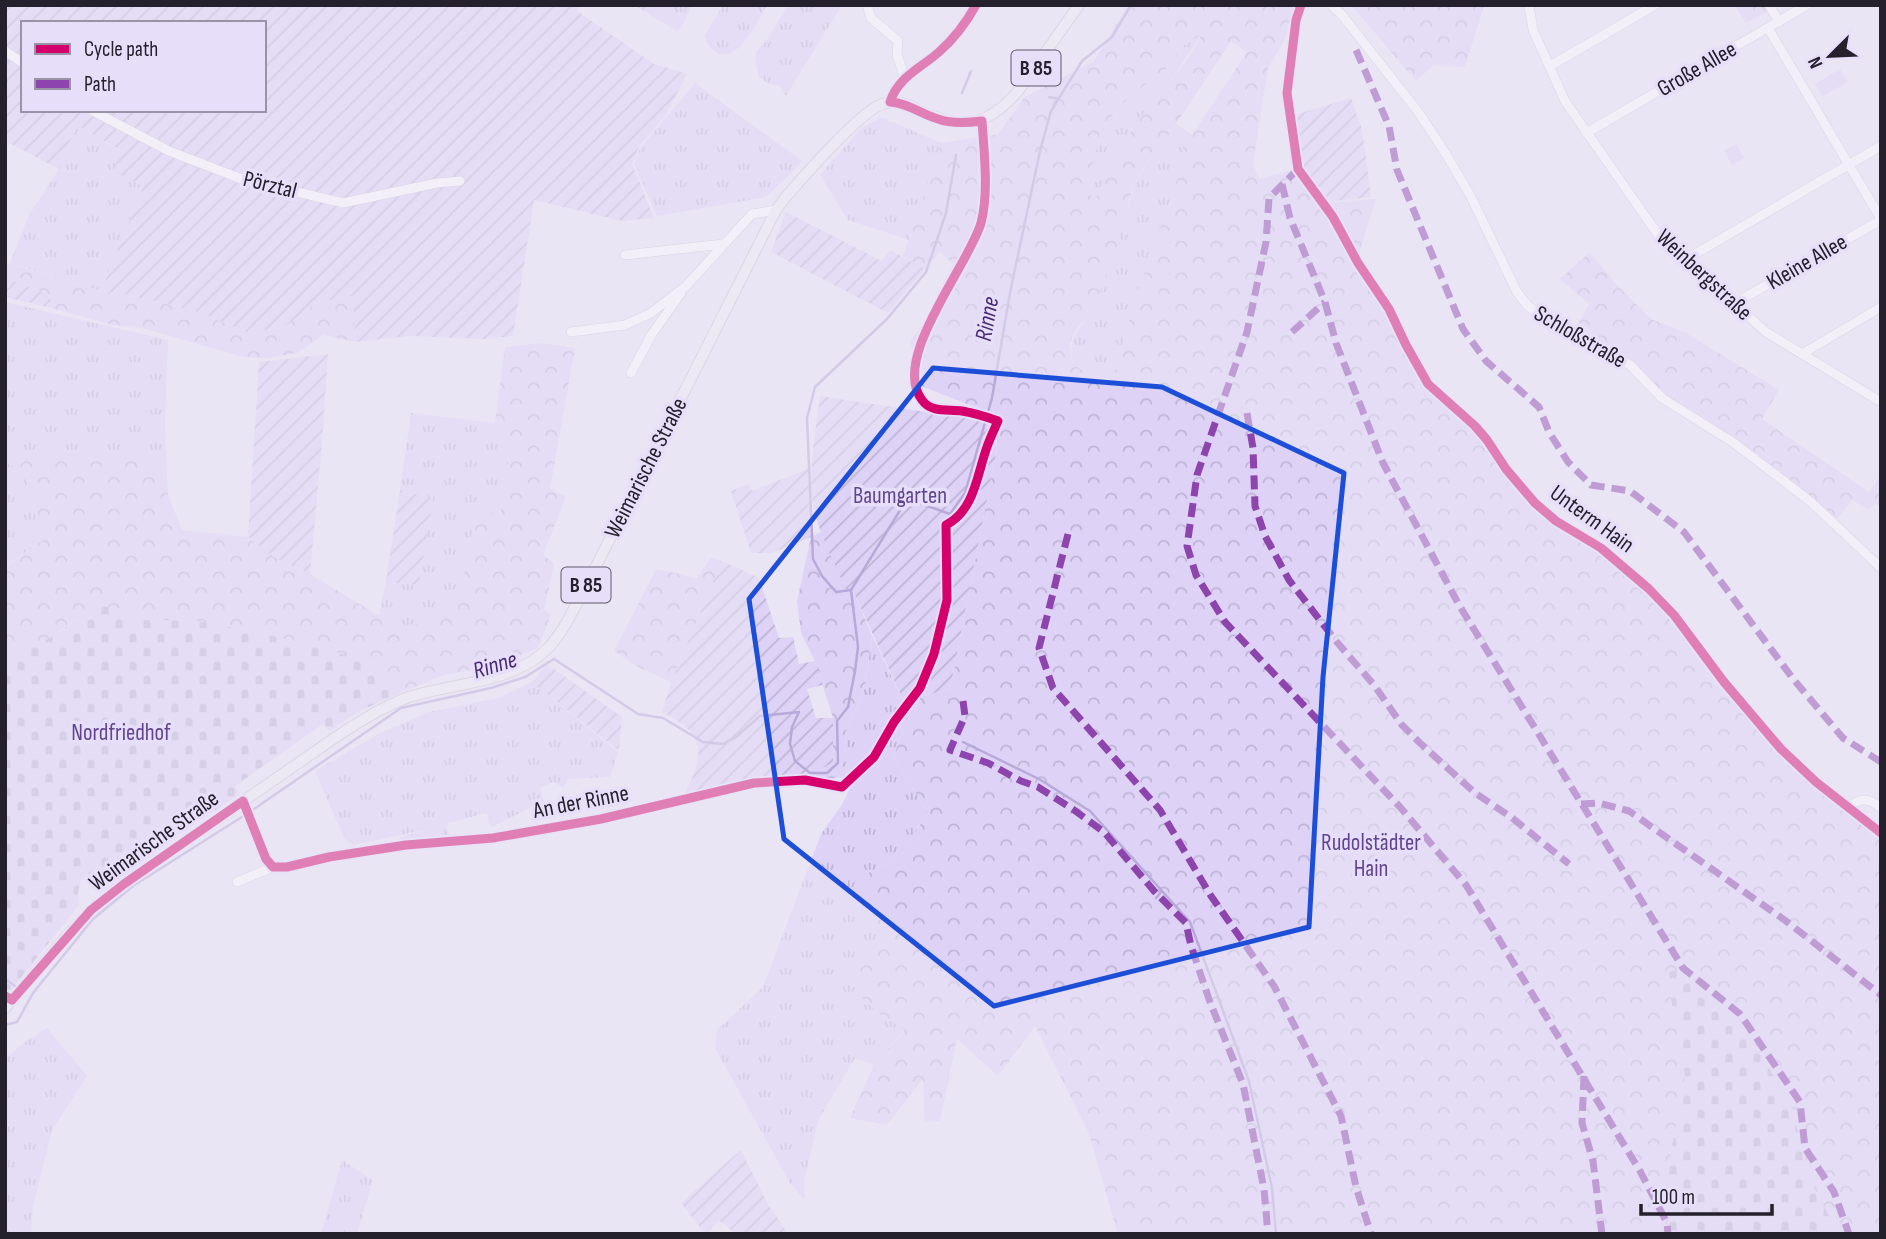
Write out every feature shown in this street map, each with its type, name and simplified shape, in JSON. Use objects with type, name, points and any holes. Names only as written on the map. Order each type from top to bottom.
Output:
[{"type":"main road","name":"B 85","points":[[890,102],[904,104],[947,121],[971,123],[989,118],[1010,102],[1018,92],[1079,5]]},
{"type":"main road","name":"Weimarische Straße","points":[[8,1001],[91,910],[124,884],[247,808],[363,719],[396,702],[449,686],[508,673],[534,659],[549,647],[583,592],[776,210],[860,118],[878,105],[890,102]]},
{"type":"street","points":[[867,5],[870,18],[898,41],[897,55],[905,78]]},
{"type":"street","points":[[890,102],[896,88],[905,78],[939,53],[958,34],[976,5]]},
{"type":"street","name":"Unterm Hain","points":[[1301,5],[1296,20],[1287,93],[1298,169],[1333,217],[1358,263],[1389,309],[1428,384],[1475,426],[1535,503],[1556,521],[1601,548],[1650,589],[1781,749],[1816,782],[1881,833]]},
{"type":"street","name":"Schloßstraße","points":[[1331,5],[1373,53],[1426,123],[1470,195],[1517,292],[1527,305],[1630,365],[1662,398],[1734,443],[1811,502],[1881,568]]},
{"type":"street","name":"Weinbergstraße","points":[[1529,5],[1533,30],[1565,101],[1661,239],[1766,332],[1881,402]]},
{"type":"street","points":[[1550,66],[1655,5]]},
{"type":"street","points":[[1769,5],[1779,22]]},
{"type":"street","name":"Große Allee","points":[[1586,133],[1807,5]]},
{"type":"street","points":[[1768,28],[1881,219]]},
{"type":"street","points":[[5,51],[21,62]]},
{"type":"street","name":"Pörztal","points":[[95,112],[169,151],[239,178],[343,203],[437,183],[460,181]]},
{"type":"street","points":[[1684,261],[1881,146]]},
{"type":"street","points":[[631,373],[652,334],[687,286],[723,244],[752,214],[776,210]]},
{"type":"street","name":"Kleine Allee","points":[[1733,304],[1881,219]]},
{"type":"street","points":[[625,255],[723,244]]},
{"type":"street","points":[[570,332],[625,324],[651,313],[687,286]]},
{"type":"street","points":[[1802,354],[1881,307]]},
{"type":"street","name":"An der Rinne","points":[[237,882],[273,867],[288,867],[329,857],[406,845],[506,835],[601,819],[754,783],[805,780],[842,787],[874,757],[894,722],[920,688]]},
{"type":"street","points":[[1849,807],[1856,801],[1865,799],[1881,808]]},
{"type":"street","points":[[247,808],[266,859],[273,867]]},
{"type":"highlighted area","points":[[933,368],[1162,387],[1344,473],[1323,677],[1309,927],[994,1006],[784,839],[749,599]]},
{"type":"green space","points":[[5,5],[580,5],[577,11],[654,64],[687,74],[665,116],[639,147],[632,164],[654,218],[622,221],[534,200],[513,336],[483,339],[409,336],[355,342],[353,296],[318,302],[284,327],[249,333],[195,311],[101,291],[143,187],[114,171],[118,149],[76,125],[59,169],[5,141]]},
{"type":"green space","points":[[634,5],[692,5],[682,27],[677,31]]},
{"type":"green space","points":[[723,5],[767,5],[747,38],[733,52],[726,54],[713,50],[705,35]]},
{"type":"green space","points":[[788,5],[842,5],[786,96],[779,85],[769,84],[759,77],[755,60],[756,52]]},
{"type":"green space","name":"Rudolstädter Hain","points":[[1128,5],[1294,5],[1285,39],[1268,68],[1253,164],[1259,179],[1296,169],[1321,203],[1376,199],[1356,263],[1387,309],[1426,386],[1481,435],[1518,486],[1631,576],[1668,612],[1766,737],[1797,772],[1881,839],[1881,1234],[1118,1234],[1088,1131],[1035,1026],[998,1076],[957,1039],[940,1121],[925,1122],[923,1079],[887,1125],[850,1118],[874,1065],[905,1030],[877,1012],[859,995],[857,972],[881,935],[861,921],[865,875],[901,856],[928,812],[893,757],[907,723],[906,713],[919,697],[950,689],[997,448],[995,415],[921,386],[910,341],[923,323],[953,264],[940,252],[925,269],[903,257],[941,143],[998,134],[1025,97],[1094,61]],"holes":[[[1201,35],[1186,61],[1126,139],[1096,198],[1086,192],[1102,128],[1128,98],[1170,66],[1182,46]],[[1231,41],[1247,52],[1192,135],[1176,124]],[[1175,127],[1183,133],[1183,163],[1137,293],[1113,378],[1111,380],[1096,377],[1083,371],[1074,362],[1071,341],[1094,306],[1117,246],[1131,194],[1148,161]]]},
{"type":"green space","points":[[1351,5],[1484,5],[1465,67],[1434,65],[1416,81]]},
{"type":"green space","points":[[1734,5],[1765,5],[1768,11],[1746,23]]},
{"type":"green space","points":[[1202,34],[1159,98],[1131,130],[1096,198],[1086,192],[1102,128],[1128,98],[1170,66],[1182,46]]},
{"type":"green space","points":[[1840,69],[1848,82],[1823,96],[1815,84]]},
{"type":"green space","points":[[695,83],[802,161],[770,194],[761,198],[657,216],[634,164],[640,148]]},
{"type":"green space","points":[[1351,98],[1362,129],[1371,197],[1326,202],[1301,170],[1294,115]]},
{"type":"green space","points":[[881,117],[941,143],[909,240],[848,220],[820,175],[860,129]]},
{"type":"green space","points":[[76,125],[118,150],[143,187],[101,291],[10,263],[29,215],[59,169]]},
{"type":"green space","points":[[1175,127],[1183,132],[1183,164],[1137,293],[1113,378],[1091,377],[1081,371],[1072,359],[1074,337],[1083,324],[1118,240],[1135,184],[1149,160]]},
{"type":"green space","points":[[1736,144],[1744,158],[1732,165],[1724,151]]},
{"type":"green space","points":[[786,212],[882,261],[890,250],[925,269],[888,313],[771,252]]},
{"type":"green space","points":[[1590,252],[1615,283],[1651,319],[1686,333],[1779,390],[1762,419],[1869,492],[1881,475],[1881,508],[1875,503],[1869,510],[1852,500],[1837,519],[1814,499],[1665,395],[1633,362],[1575,329],[1589,304],[1560,279]]},
{"type":"green space","points":[[5,262],[101,291],[195,311],[249,333],[284,327],[318,302],[354,295],[355,342],[323,335],[297,353],[267,358],[243,357],[142,328],[113,325],[51,308],[53,302],[43,292],[5,278]]},
{"type":"green space","points":[[5,278],[43,292],[53,302],[51,308],[5,297]]},
{"type":"green space","points":[[5,302],[168,340],[165,422],[167,476],[125,455],[60,455],[33,463],[5,449]]},
{"type":"green space","points":[[540,343],[575,348],[550,489],[566,497],[543,555],[554,564],[544,610],[551,614],[538,648],[493,666],[444,675],[397,694],[372,662],[269,635],[198,621],[141,620],[119,608],[76,619],[50,638],[5,661],[5,567],[42,541],[27,473],[5,462],[5,449],[33,463],[60,455],[125,455],[167,476],[168,495],[182,530],[248,537],[274,557],[310,574],[401,629],[457,610],[476,512],[500,515],[511,445],[489,441],[495,423],[505,347]]},
{"type":"green space","points":[[328,354],[310,574],[274,557],[248,537],[259,362]]},
{"type":"green space","name":"Baumgarten","points":[[820,396],[973,419],[992,426],[997,448],[950,689],[919,697],[913,690],[904,702],[854,593],[846,589],[829,552],[815,514],[811,487]]},
{"type":"green space","points":[[411,413],[495,423],[511,444],[500,515],[476,512],[457,610],[401,629],[379,616],[386,582],[419,584],[433,498],[400,490]]},
{"type":"green space","points":[[5,462],[27,473],[42,541],[5,566]]},
{"type":"green space","points":[[808,469],[811,537],[772,553],[751,553],[731,491],[749,484],[752,491]]},
{"type":"green space","points":[[400,490],[433,498],[419,585],[386,582]]},
{"type":"green space","points":[[821,532],[854,593],[872,635],[865,687],[845,734],[847,777],[825,779],[806,775],[811,767],[833,762],[833,718],[815,661],[801,633],[797,601],[811,537]]},
{"type":"green space","points":[[711,557],[722,561],[671,682],[638,667],[614,651],[656,569],[697,578]]},
{"type":"green space","points":[[722,561],[759,578],[779,638],[793,637],[799,664],[815,661],[823,685],[807,689],[816,718],[833,718],[833,762],[823,768],[811,767],[806,775],[755,779],[684,795],[696,768],[698,746],[687,728],[662,712],[671,682]]},
{"type":"green space","name":"Nordfriedhof","points":[[96,606],[119,608],[142,620],[198,621],[269,635],[372,662],[397,694],[358,712],[329,731],[323,724],[235,786],[240,794],[124,870],[88,874],[81,880],[79,905],[11,990],[5,989],[5,661],[50,638]]},
{"type":"green space","points":[[872,635],[904,703],[871,754],[847,777],[845,734],[865,687]]},
{"type":"green space","points":[[547,664],[622,717],[619,751],[532,682]]},
{"type":"green space","points":[[532,682],[618,752],[610,777],[568,779],[563,788],[554,782],[540,788],[544,801],[491,827],[486,813],[449,823],[447,826],[450,840],[400,842],[400,837],[434,828],[353,845],[344,838],[315,771],[378,734],[429,712],[498,698]]},
{"type":"green space","points":[[906,713],[907,723],[893,757],[928,812],[901,856],[865,875],[881,935],[877,1012],[905,1029],[874,1065],[855,1058],[819,1119],[804,1180],[805,1200],[790,1183],[715,1048],[717,1030],[763,987],[821,834],[849,790],[876,759]]},
{"type":"green space","points":[[1680,969],[1738,1016],[1791,1105],[1810,1179],[1838,1234],[1672,1234],[1668,1225],[1667,1173],[1685,1075],[1668,983],[1663,974]]},
{"type":"green space","points":[[47,1028],[87,1076],[52,1130],[33,1207],[31,1234],[5,1234],[5,1130],[10,1125],[5,1120],[5,1060],[22,1044]]},
{"type":"green space","points":[[741,1150],[768,1204],[788,1234],[736,1234],[719,1220],[705,1234],[681,1203]]},
{"type":"green space","points":[[342,1160],[373,1180],[357,1234],[321,1234]]},
{"type":"waterway","name":"Rinne","points":[[251,811],[401,708],[491,688],[525,677],[554,659],[638,714],[663,718],[703,742],[723,744],[736,737],[760,716],[799,712],[792,727],[790,744],[795,761],[810,773],[827,773],[838,763],[837,721],[848,707],[858,647],[851,590],[902,507],[916,502],[950,514],[965,493],[992,398],[1010,293],[1051,111],[1082,61],[1112,37],[1131,5]]},
{"type":"waterway","name":"Rinne","points":[[962,93],[971,71]]},
{"type":"waterway","points":[[1049,97],[1059,99]]},
{"type":"waterway","name":"Rinne","points":[[851,590],[836,592],[822,576],[813,559],[807,418],[815,387],[887,319],[926,272],[946,213],[956,155]]},
{"type":"waterway","points":[[963,742],[1039,779],[1090,811],[1190,922],[1249,1081],[1272,1188],[1276,1234]]},
{"type":"waterway","name":"Rinne","points":[[5,1025],[17,1022],[33,993],[93,919],[133,886],[245,815]]},
{"type":"waterway","points":[[1156,898],[1162,891]]},
{"type":"waterway","points":[[5,979],[15,986]]},
{"type":"marked path","points":[[1356,50],[1389,126],[1397,170],[1463,329],[1486,361],[1539,407],[1549,432],[1568,462],[1591,485],[1630,491],[1684,532],[1794,680],[1843,738],[1881,762]]},
{"type":"marked path","points":[[1298,169],[1269,198],[1266,242],[1247,332],[1197,475],[1187,546],[1196,575],[1225,622],[1400,807],[1466,885],[1640,1171],[1667,1223],[1668,1234]]},
{"type":"marked path","points":[[1282,184],[1290,218],[1325,302],[1336,343],[1383,463],[1459,605],[1683,968],[1740,1014],[1800,1102],[1805,1148],[1834,1192],[1849,1234]]},
{"type":"marked path","points":[[1292,332],[1325,302]]},
{"type":"marked path","points":[[1247,413],[1253,448],[1255,506],[1265,536],[1289,580],[1374,685],[1402,725],[1475,793],[1511,817],[1569,864]]},
{"type":"marked path","points":[[1068,534],[1039,648],[1053,688],[1160,810],[1211,896],[1274,986],[1341,1116],[1356,1187],[1371,1234]]},
{"type":"marked path","points":[[963,701],[965,716],[950,750],[988,763],[1038,787],[1074,810],[1104,832],[1154,891],[1186,923],[1210,1002],[1243,1084],[1264,1189],[1268,1234]]},
{"type":"marked path","points":[[1581,804],[1599,803],[1629,811],[1786,921],[1881,995]]},
{"type":"marked path","points":[[1584,1076],[1582,1123],[1593,1161],[1602,1234]]},
{"type":"cycle path","points":[[5,996],[12,1000],[91,910],[243,801],[266,859],[273,867],[287,867],[329,857],[406,845],[493,838],[601,819],[754,783],[805,780],[842,787],[874,757],[894,722],[920,688],[934,654],[947,600],[946,525],[956,518],[969,501],[998,421],[967,412],[930,407],[922,400],[915,382],[916,361],[923,337],[981,223],[985,186],[982,121],[943,121],[903,104],[890,102],[904,79],[955,36],[976,5]]},
{"type":"cycle path","points":[[1301,5],[1296,20],[1287,93],[1298,169],[1333,217],[1358,263],[1389,309],[1428,384],[1475,426],[1535,503],[1556,521],[1601,548],[1649,589],[1674,615],[1724,682],[1781,749],[1816,782],[1881,833]]}]
